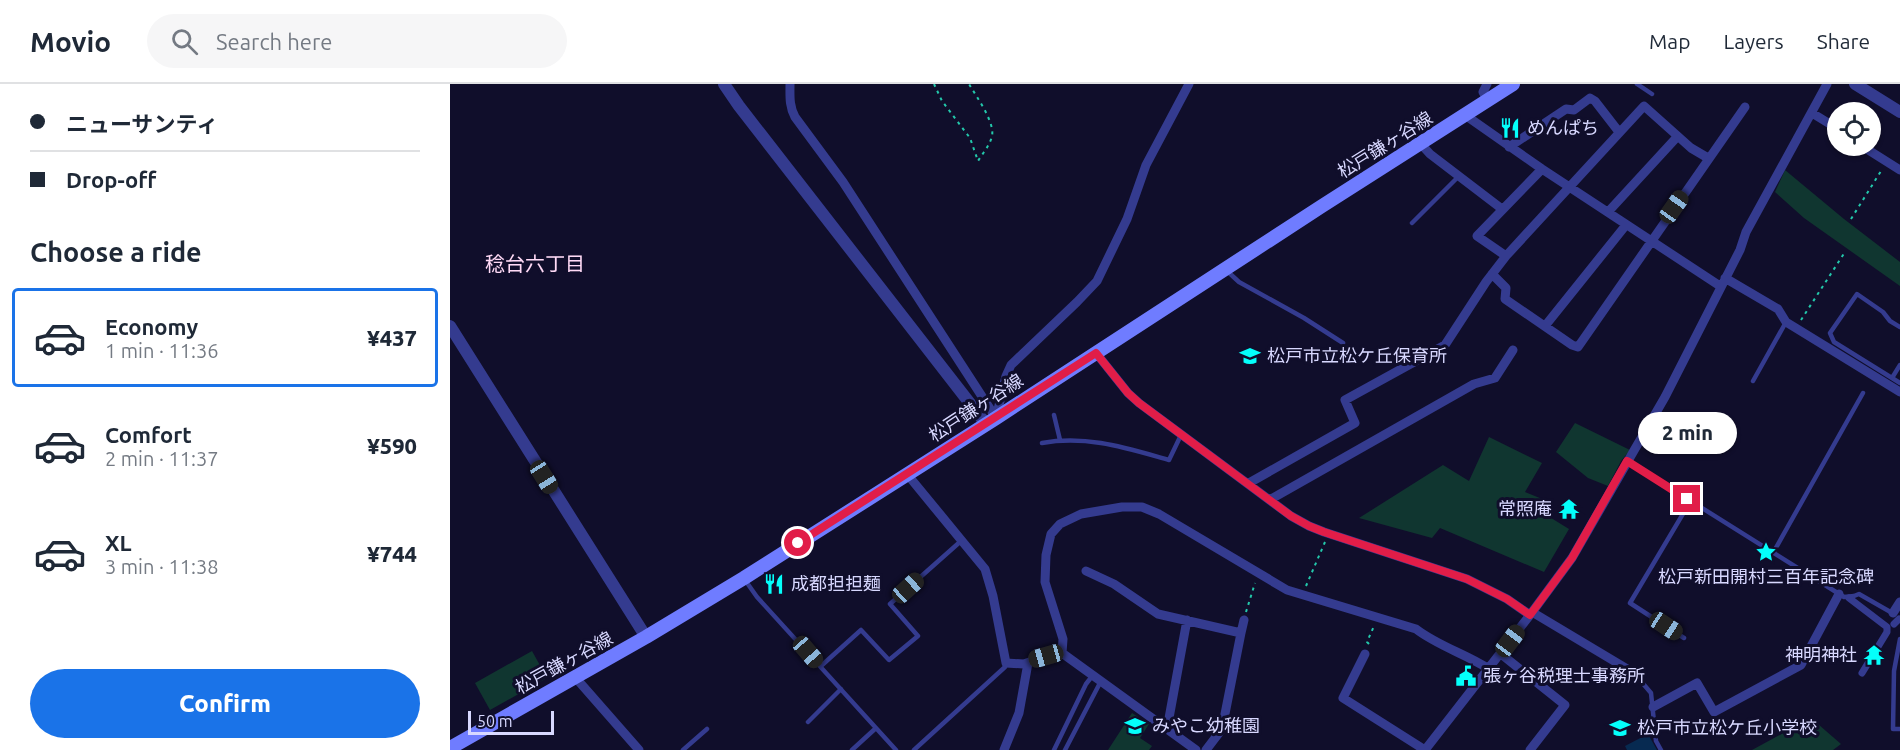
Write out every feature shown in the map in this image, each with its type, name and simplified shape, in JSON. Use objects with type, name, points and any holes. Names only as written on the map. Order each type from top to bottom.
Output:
[{"type":"main road","name":"松戸鎌ヶ谷線","points":[[450,748],[646,637],[744,578],[1513,84]]},
{"type":"street","points":[[724,84],[739,106],[991,421]]},
{"type":"street","points":[[790,84],[791,110],[795,117],[843,182],[991,421]]},
{"type":"street","points":[[991,421],[1011,365],[1096,281],[1127,219],[1146,165],[1189,84]]},
{"type":"street","points":[[1487,84],[1483,93],[1488,101]]},
{"type":"street","points":[[1365,654],[1343,698],[1425,750],[1466,695],[1501,654],[1572,558],[1665,397],[1740,250],[1746,232],[1827,84]]},
{"type":"street","points":[[1856,84],[1900,112]]},
{"type":"street","points":[[1509,147],[1566,109],[1574,110],[1590,98],[1595,101],[1619,132]]},
{"type":"street","points":[[1249,483],[1355,423],[1345,400],[1445,345],[1506,256],[1644,106],[1677,137],[1708,158]]},
{"type":"street","points":[[1492,274],[1506,288],[1505,299],[1572,345],[1578,346],[1745,107]]},
{"type":"street","points":[[1812,113],[1827,122]]},
{"type":"street","points":[[1465,116],[1626,225],[1723,282],[1778,309],[1786,322],[1900,392]]},
{"type":"street","points":[[1608,212],[1677,137]]},
{"type":"street","points":[[1420,143],[1430,154],[1502,209]]},
{"type":"street","points":[[1878,156],[1900,170]]},
{"type":"street","points":[[1506,256],[1477,236],[1542,170]]},
{"type":"street","points":[[1545,326],[1626,225]]},
{"type":"street","points":[[450,326],[646,637]]},
{"type":"street","points":[[1271,499],[1474,384],[1495,378],[1513,350]]},
{"type":"street","points":[[1096,353],[1128,393],[1181,435],[1300,521],[1329,534],[1467,579],[1507,599],[1634,673]]},
{"type":"street","points":[[907,474],[985,569],[993,596],[1006,663],[1028,663],[1062,653],[1196,750]]},
{"type":"street","points":[[1062,653],[1063,639],[1045,582],[1046,555],[1051,534],[1057,526],[1081,514],[1122,507],[1142,507],[1171,521],[1287,590],[1416,629],[1489,669]]},
{"type":"street","points":[[1086,571],[1114,584],[1158,614],[1241,633]]},
{"type":"street","points":[[1653,707],[1697,683],[1714,712],[1801,665],[1844,596],[1887,627],[1887,632],[1862,673]]},
{"type":"street","points":[[1896,619],[1900,602]]},
{"type":"street","points":[[1167,729],[1186,620]]},
{"type":"street","points":[[1206,750],[1221,729],[1244,621]]},
{"type":"street","points":[[1501,654],[1565,705],[1530,750]]},
{"type":"street","points":[[1004,750],[1019,713],[1028,663]]},
{"type":"street","points":[[575,677],[639,750]]},
{"type":"lane","points":[[1637,84],[1652,94]]},
{"type":"lane","points":[[1413,223],[1459,177]]},
{"type":"lane","points":[[1225,269],[1239,282],[1344,343]]},
{"type":"lane","points":[[1900,327],[1890,321],[1884,312],[1857,294],[1830,333],[1834,342],[1900,382]]},
{"type":"lane","points":[[1753,381],[1786,322]]},
{"type":"lane","points":[[1892,378],[1900,365]]},
{"type":"lane","points":[[1773,553],[1863,393]]},
{"type":"lane","points":[[1054,415],[1060,440]]},
{"type":"lane","points":[[1042,443],[1060,440],[1105,443],[1169,460],[1181,435]]},
{"type":"lane","points":[[1627,461],[1844,596],[1859,594],[1896,619]]},
{"type":"lane","points":[[1684,638],[1630,603],[1690,502]]},
{"type":"lane","points":[[821,666],[861,630],[889,660],[918,636],[890,604],[961,541]]},
{"type":"lane","points":[[744,578],[757,597],[896,750]]},
{"type":"lane","points":[[1900,639],[1894,671],[1893,729],[1900,729]]},
{"type":"lane","points":[[914,750],[1005,667],[1006,663]]},
{"type":"lane","points":[[1634,673],[1651,693],[1656,741],[1661,750]]},
{"type":"lane","points":[[1054,750],[1093,674]]},
{"type":"lane","points":[[1065,750],[1101,681]]},
{"type":"lane","points":[[808,722],[841,689]]},
{"type":"lane","points":[[852,750],[876,728]]},
{"type":"lane","points":[[683,750],[707,729]]},
{"type":"path","points":[[934,84],[942,101],[970,138],[978,161],[992,134],[988,118],[969,84]]},
{"type":"path","points":[[1851,219],[1887,162]]},
{"type":"path","points":[[1796,327],[1845,252]]},
{"type":"path","points":[[1303,594],[1329,534]]},
{"type":"path","points":[[1244,621],[1259,575]]},
{"type":"path","points":[[1365,654],[1377,617]]},
{"type":"green space","points":[[1785,170],[1900,262],[1900,286],[1804,218],[1775,192]]},
{"type":"green space","points":[[1575,423],[1630,450],[1621,461],[1608,486],[1588,478],[1556,452]]},
{"type":"green space","points":[[1489,437],[1542,463],[1525,492],[1547,501],[1543,513],[1569,529],[1544,572],[1440,528],[1432,538],[1359,518],[1443,465],[1469,481]]},
{"type":"green space","points":[[532,651],[547,678],[490,710],[475,683]]},
{"type":"green space","points":[[1132,713],[1149,724],[1140,738],[1152,746],[1149,750],[1108,750]]},
{"type":"green space","points":[[1811,718],[1841,744],[1833,750],[1752,750]]},
{"type":"water","points":[[1648,734],[1657,750],[1627,750],[1625,746]]},
{"type":"place","name":"めんぱち","points":[[1510,128]]},
{"type":"place","name":"松戸市立松ケ丘保育所","points":[[1250,356]]},
{"type":"place","name":"常照庵","points":[[1569,509]]},
{"type":"place","name":"松戸新田開村三百年記念碑","points":[[1766,552]]},
{"type":"place","name":"成都担担麺","points":[[774,584]]},
{"type":"place","name":"神明神社","points":[[1874,655]]},
{"type":"place","name":"張ヶ谷税理士事務所","points":[[1466,676]]},
{"type":"place","name":"みやこ幼稚園","points":[[1135,726]]},
{"type":"place","name":"松戸市立松ケ丘小学校","points":[[1620,728]]},
{"type":"district","name":"稔台六丁目","points":[[535,264]]},
{"type":"route","points":[[798,543],[1096,353],[1128,393],[1139,403],[1291,516],[1324,532],[1467,579],[1507,599],[1530,615],[1572,558],[1627,461],[1687,499]]}]
